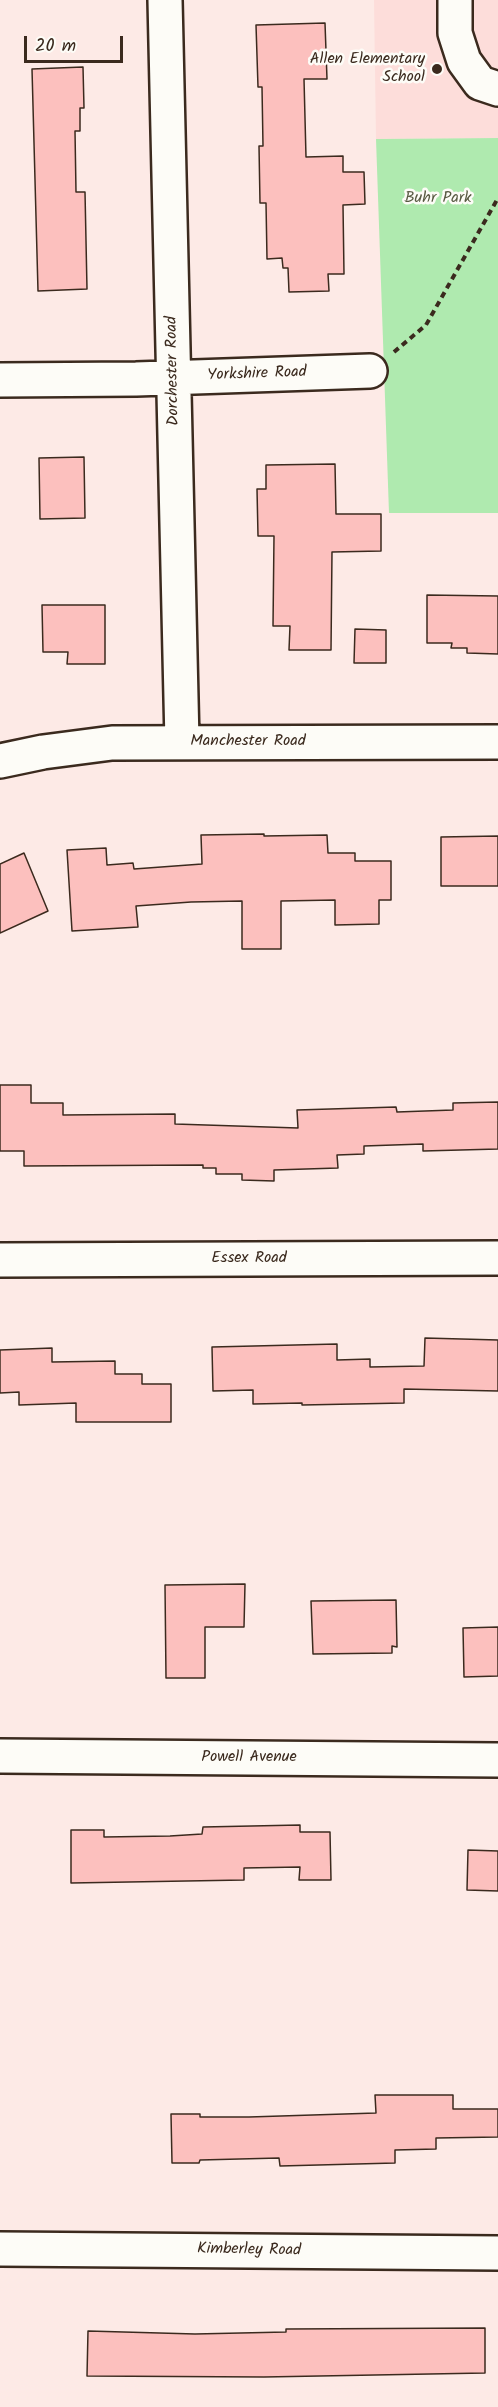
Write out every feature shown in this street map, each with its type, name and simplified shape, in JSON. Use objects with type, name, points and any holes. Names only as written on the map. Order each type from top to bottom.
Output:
[{"type":"street","name":"Dorchester Road","points":[[165,0],[182,742]]},
{"type":"street","points":[[455,0],[455,33],[464,61],[480,82],[498,88]]},
{"type":"street","name":"Yorkshire Road","points":[[0,380],[370,371]]},
{"type":"street","name":"Manchester Road","points":[[0,761],[43,752],[112,743],[498,742]]},
{"type":"street","name":"Essex Road","points":[[0,1260],[498,1258]]},
{"type":"street","name":"Powell Avenue","points":[[0,1756],[498,1760]]},
{"type":"street","name":"Kimberley Road","points":[[0,2249],[498,2253]]},
{"type":"path","points":[[370,371],[426,325],[498,198]]},
{"type":"shaded area","name":"Allen Elementary School","points":[[374,0],[498,0],[498,138],[376,139]]},
{"type":"green space","name":"Buhr Park","points":[[498,138],[498,513],[389,513],[376,139]]},
{"type":"building","points":[[325,23],[327,79],[304,79],[306,157],[343,156],[343,172],[364,172],[365,204],[343,205],[344,274],[328,274],[329,291],[289,292],[288,268],[283,268],[282,258],[267,259],[266,203],[260,203],[259,146],[263,146],[262,87],[258,87],[256,25]]},
{"type":"building","points":[[83,67],[84,108],[80,108],[80,131],[75,131],[76,192],[85,192],[87,289],[38,291],[32,69]]},
{"type":"building","points":[[84,457],[85,518],[40,519],[39,458]]},
{"type":"building","points":[[335,464],[336,514],[381,514],[381,551],[332,552],[331,650],[289,650],[290,626],[273,626],[274,536],[258,536],[257,489],[266,489],[266,465]]},
{"type":"building","points":[[427,595],[498,596],[498,654],[467,653],[467,648],[451,648],[452,643],[427,643]]},
{"type":"building","points":[[42,605],[105,605],[105,664],[67,664],[68,652],[43,652]]},
{"type":"building","points":[[355,629],[386,630],[386,663],[354,663]]},
{"type":"building","points":[[264,834],[264,836],[327,835],[328,853],[355,853],[355,861],[391,861],[391,900],[379,900],[379,924],[335,925],[335,900],[281,901],[281,949],[242,949],[242,901],[191,902],[136,906],[138,927],[72,931],[67,850],[106,848],[107,865],[133,863],[134,869],[202,864],[201,835]]},
{"type":"building","points":[[498,836],[498,886],[441,886],[441,837]]},
{"type":"building","points":[[24,853],[48,911],[0,933],[0,864]]},
{"type":"building","points":[[0,1085],[31,1085],[31,1103],[63,1103],[63,1115],[175,1114],[175,1124],[298,1128],[297,1110],[396,1107],[397,1112],[453,1110],[453,1103],[498,1102],[498,1149],[423,1151],[423,1144],[364,1146],[364,1154],[337,1155],[338,1168],[274,1170],[274,1181],[242,1180],[242,1174],[216,1174],[216,1168],[203,1168],[203,1165],[24,1166],[24,1151],[0,1151]]},
{"type":"building","points":[[425,1338],[498,1340],[498,1391],[404,1389],[404,1403],[302,1405],[302,1403],[253,1404],[253,1390],[213,1391],[212,1347],[337,1344],[337,1360],[370,1359],[370,1367],[424,1366]]},
{"type":"building","points":[[52,1348],[52,1362],[115,1361],[115,1374],[142,1374],[142,1384],[171,1384],[171,1422],[76,1422],[76,1403],[19,1405],[19,1392],[0,1393],[0,1350]]},
{"type":"building","points":[[245,1584],[244,1627],[205,1627],[205,1678],[166,1678],[165,1585]]},
{"type":"building","points":[[396,1600],[397,1647],[392,1646],[392,1653],[313,1654],[311,1601]]},
{"type":"building","points":[[498,1627],[498,1676],[464,1677],[463,1628]]},
{"type":"building","points":[[300,1825],[300,1832],[330,1832],[331,1880],[299,1880],[300,1867],[244,1868],[244,1880],[71,1883],[71,1830],[104,1830],[104,1837],[170,1836],[202,1834],[203,1827]]},
{"type":"building","points":[[468,1850],[498,1851],[498,1891],[467,1890]]},
{"type":"building","points":[[375,2095],[453,2095],[453,2109],[498,2109],[498,2137],[436,2138],[436,2149],[395,2150],[395,2163],[280,2166],[279,2158],[172,2163],[171,2114],[200,2114],[200,2117],[249,2117],[376,2113]]},
{"type":"building","points":[[485,2328],[485,2373],[264,2377],[87,2376],[88,2331],[195,2334],[286,2332],[286,2329]]},
{"type":"place","name":"Allen Elementary School","points":[[437,69]]}]
